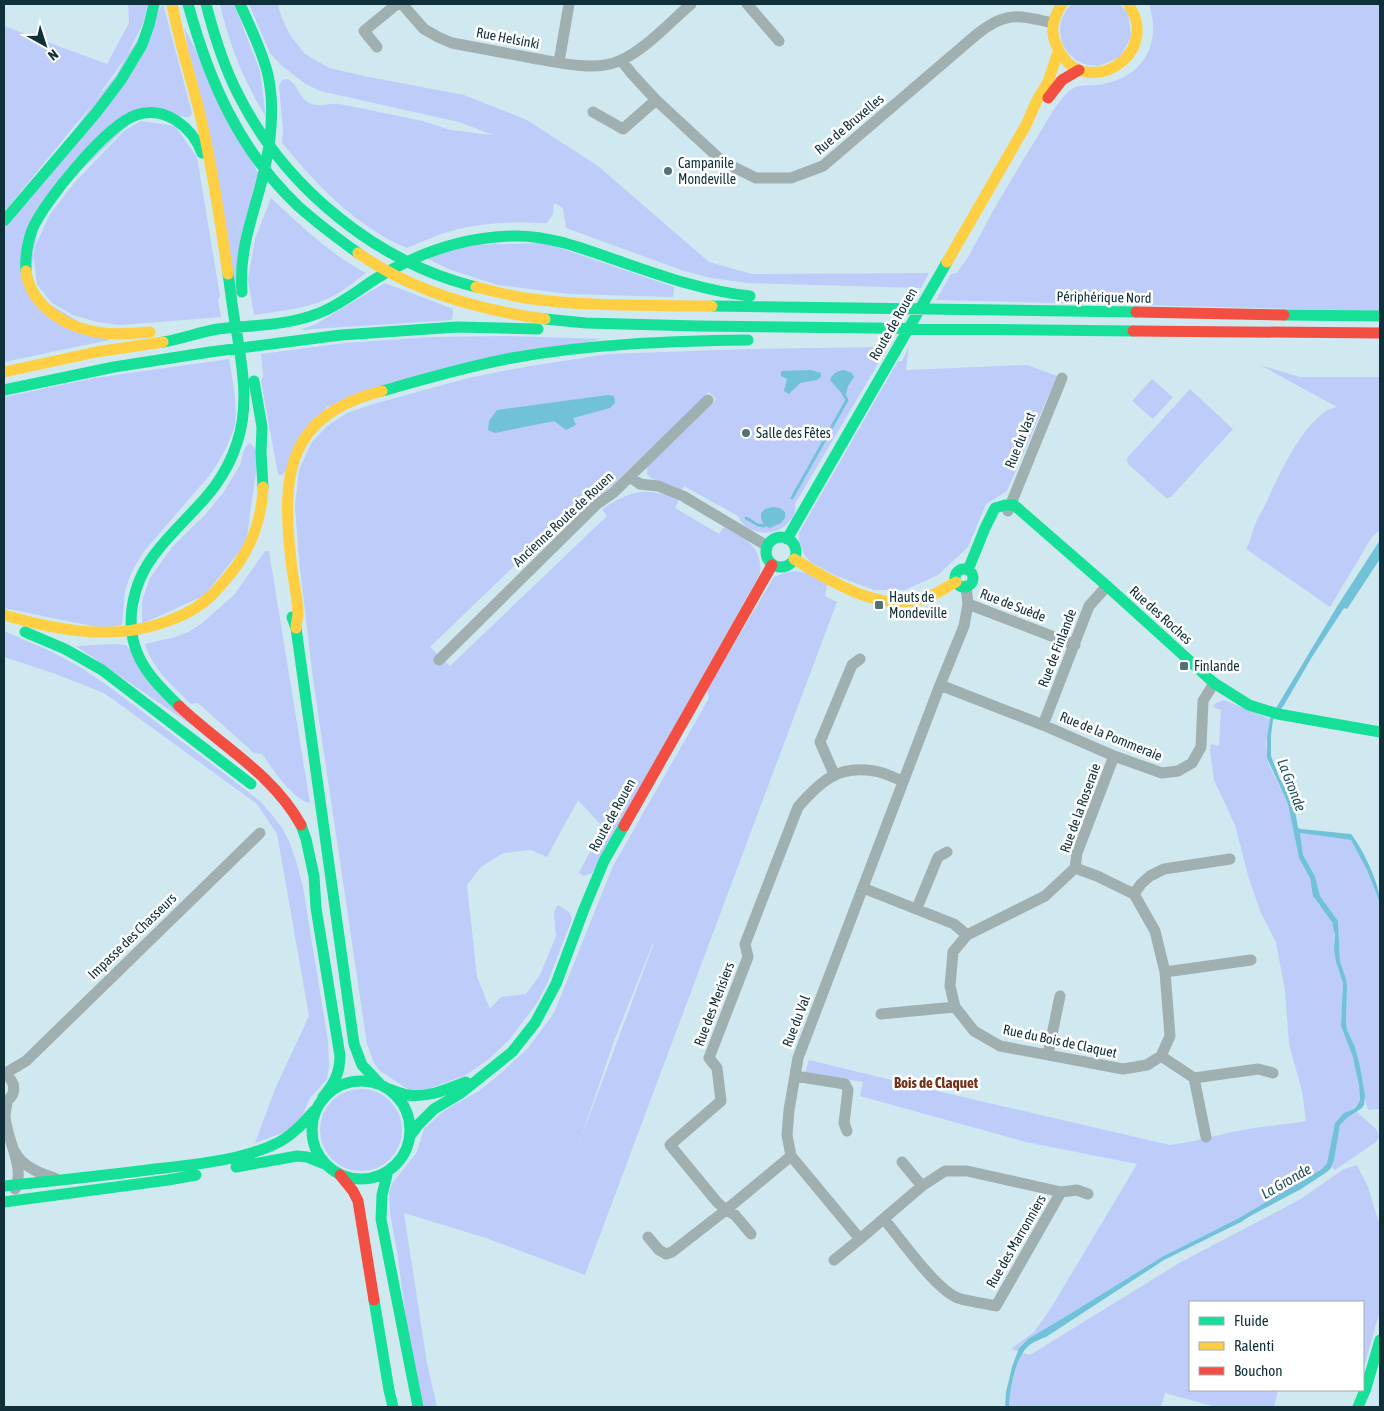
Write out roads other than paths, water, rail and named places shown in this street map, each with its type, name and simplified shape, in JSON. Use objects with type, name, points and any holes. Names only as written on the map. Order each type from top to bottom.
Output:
[{"type":"main road","points":[[4,221],[110,96],[129,70],[145,38],[154,4]]},
{"type":"main road","points":[[172,4],[178,36],[204,133],[240,298],[249,380],[262,433],[268,448],[273,487]]},
{"type":"main road","points":[[188,4],[212,79],[229,115],[246,144],[280,188],[306,214],[344,244],[378,266],[399,278],[472,305],[530,317],[581,322],[684,326],[1100,332],[1380,333]]},
{"type":"main road","name":"Périphérique Nord","points":[[206,4],[238,96],[272,149],[307,190],[336,217],[366,238],[399,257],[453,280],[489,291],[546,301],[651,306],[1380,316]]},
{"type":"main road","points":[[5,1194],[18,1185],[200,1164],[276,1144],[299,1128],[315,1110],[334,1084],[338,1075],[340,1056],[316,908],[314,879],[308,845],[302,826],[292,810],[260,775],[185,712],[153,679],[139,656],[134,644],[132,630],[134,595],[146,565],[218,483],[230,461],[243,424],[244,403],[249,380],[240,298],[241,265],[245,240],[266,162],[272,120],[267,74],[259,49],[240,4]]},
{"type":"main road","points":[[1061,4],[1056,14],[1052,33],[1058,52],[1070,65],[1079,70],[1095,73],[1114,69],[1122,64],[1134,49],[1138,30],[1136,10],[1128,4]]},
{"type":"main road","name":"Route de Rouen","points":[[787,539],[1026,125],[1037,100],[1048,82],[1058,52]]},
{"type":"main road","name":"Route de Rouen","points":[[1026,125],[1062,80],[1079,70]]},
{"type":"main road","points":[[207,331],[187,328],[131,333],[99,333],[75,327],[49,313],[35,297],[27,282],[25,256],[29,237],[39,217],[54,195],[84,158],[128,119],[138,115],[151,113],[165,115],[177,120],[188,129],[196,137],[206,173],[214,185]]},
{"type":"main road","points":[[4,372],[92,353],[189,337],[207,331],[289,322],[309,317],[341,303],[400,265],[456,242],[472,239],[530,236],[566,243],[700,288],[729,294],[808,300],[828,308]]},
{"type":"main road","points":[[4,390],[114,367],[341,335],[456,327],[671,332],[684,326]]},
{"type":"main road","points":[[784,339],[828,328]]},
{"type":"main road","points":[[296,628],[298,614],[292,572],[288,516],[287,493],[289,476],[298,450],[307,435],[322,418],[333,410],[370,394],[461,369],[513,359],[563,351],[637,344],[756,340]]},
{"type":"main road","points":[[4,615],[68,631],[110,633],[155,627],[180,618],[194,610],[228,579],[246,553],[261,504],[263,473],[262,433]]},
{"type":"main road","points":[[794,559],[835,584],[853,592],[889,601],[916,601],[961,584],[956,576],[958,571],[968,570],[995,508],[1004,504],[1009,509]]},
{"type":"main road","name":"Rue des Roches","points":[[1009,509],[1014,505],[1024,513],[1214,683],[1249,706],[1276,713],[1380,732]]},
{"type":"main road","points":[[276,507],[291,615],[296,628],[354,1044],[362,1065],[399,1098],[410,1123],[410,1136],[407,1146],[396,1164],[388,1171],[368,1178],[356,1179],[340,1175]]},
{"type":"main road","points":[[780,537],[787,539],[795,547],[794,559],[791,563],[782,567],[772,565],[766,554],[769,542],[780,537]]},
{"type":"main road","name":"Route de Rouen","points":[[410,1136],[434,1109],[461,1093],[498,1065],[512,1052],[535,1023],[556,984],[604,861],[772,565]]},
{"type":"main road","points":[[4,623],[55,644],[94,665],[263,794],[286,820],[294,837],[307,873],[316,908]]},
{"type":"main road","name":"Route de Rouen","points":[[385,1087],[407,1095],[419,1096],[482,1076]]},
{"type":"main road","points":[[323,1097],[337,1086],[350,1081],[366,1080],[385,1087]]},
{"type":"main road","points":[[315,1110],[311,1125],[312,1139],[317,1152],[325,1164]]},
{"type":"main road","points":[[5,1194],[23,1199],[168,1180],[297,1156],[306,1157],[325,1164],[340,1175],[354,1191],[358,1201],[393,1407]]},
{"type":"main road","points":[[388,1171],[383,1186],[381,1219],[418,1407]]},
{"type":"main road","points":[[1358,1407],[1366,1388],[1380,1340]]},
{"type":"street","points":[[378,47],[364,31],[397,4]]},
{"type":"street","name":"Rue Helsinki","points":[[402,4],[424,29],[452,43],[579,65],[613,64],[622,60]]},
{"type":"street","points":[[559,62],[569,4]]},
{"type":"street","points":[[622,60],[642,47],[691,4]]},
{"type":"street","points":[[747,4],[779,41]]},
{"type":"street","name":"Rue de Bruxelles","points":[[622,60],[656,100],[724,162],[756,178],[792,178],[823,166],[993,22],[1018,16],[1053,24]]},
{"type":"street","points":[[593,112],[623,130],[656,100]]},
{"type":"street","name":"Rue du Vast","points":[[1009,509],[1062,378]]},
{"type":"street","name":"Ancienne Route de Rouen","points":[[439,660],[597,504],[613,493],[708,400]]},
{"type":"street","points":[[630,477],[640,484],[658,486],[683,496],[767,546]]},
{"type":"street","name":"Rue du Val","points":[[791,1156],[787,1135],[788,1110],[798,1058],[964,626],[968,604],[961,584]]},
{"type":"street","name":"Rue de Finlande","points":[[1043,725],[1090,606],[1107,586]]},
{"type":"street","name":"Rue de Suède","points":[[968,604],[1075,644]]},
{"type":"street","points":[[834,774],[820,742],[852,665],[860,660]]},
{"type":"street","name":"Rue de la Pommeraie","points":[[940,685],[1043,725],[1114,756],[1162,773],[1178,771],[1192,763],[1201,748],[1203,701],[1214,683]]},
{"type":"street","name":"Rue de la Roseraie","points":[[966,935],[1045,896],[1075,868],[1077,853],[1114,756]]},
{"type":"street","name":"Rue des Merisiers","points":[[726,1210],[717,1202],[670,1145],[721,1101],[718,1068],[709,1058],[748,957],[745,944],[798,808],[813,789],[834,774],[850,770],[875,771],[903,781]]},
{"type":"street","name":"Impasse des Chasseurs","points":[[4,1074],[26,1061],[260,833]]},
{"type":"street","points":[[917,908],[938,857],[948,852]]},
{"type":"street","points":[[1134,894],[1150,876],[1164,869],[1230,859]]},
{"type":"street","points":[[1075,868],[1097,876],[1134,894],[1155,930],[1165,972],[1170,1036],[1161,1056],[1194,1078],[1258,1069],[1273,1074]]},
{"type":"street","points":[[862,888],[954,924],[966,935]]},
{"type":"street","name":"Rue du Bois de Claquet","points":[[966,935],[954,952],[950,986],[955,1007],[974,1031],[1000,1046],[1123,1069],[1147,1066],[1161,1056]]},
{"type":"street","points":[[1165,972],[1251,960]]},
{"type":"street","points":[[1048,1054],[1060,996]]},
{"type":"street","points":[[881,1014],[955,1007]]},
{"type":"street","name":"Impasse des Chasseurs","points":[[6,1102],[13,1093],[14,1084],[26,1061]]},
{"type":"street","points":[[4,1074],[14,1084]]},
{"type":"street","points":[[795,1076],[845,1084],[848,1090],[844,1122],[847,1131]]},
{"type":"street","points":[[1194,1078],[1206,1137]]},
{"type":"street","points":[[6,1102],[5,1117],[17,1166],[18,1185]]},
{"type":"street","points":[[12,1146],[18,1158],[27,1166],[59,1180]]},
{"type":"street","points":[[648,1237],[658,1250],[666,1254],[672,1252],[791,1156],[860,1239]]},
{"type":"street","points":[[902,1162],[922,1186]]},
{"type":"street","points":[[834,1260],[922,1186],[945,1172],[967,1171],[1061,1192],[1077,1190],[1088,1194]]},
{"type":"street","name":"Rue des Marronniers","points":[[884,1219],[943,1288],[957,1297],[996,1306],[1061,1192]]},
{"type":"street","points":[[726,1210],[735,1215],[751,1234]]},
{"type":"waterway","points":[[792,498],[847,400],[844,395]]},
{"type":"waterway","points":[[746,518],[758,525],[764,526]]},
{"type":"place","name":"Campanile Mondeville","points":[[668,171]]},
{"type":"place","name":"Salle des Fêtes","points":[[746,433]]},
{"type":"place","name":"Hauts de Mondeville","points":[[879,605]]},
{"type":"place","name":"Finlande","points":[[1184,666]]},
{"type":"district","name":"Bois de Claquet","points":[[936,1082]]},
{"type":"water label","name":"La Gronde","points":[[1292,785]]},
{"type":"water label","name":"La Gronde","points":[[1286,1181]]}]
